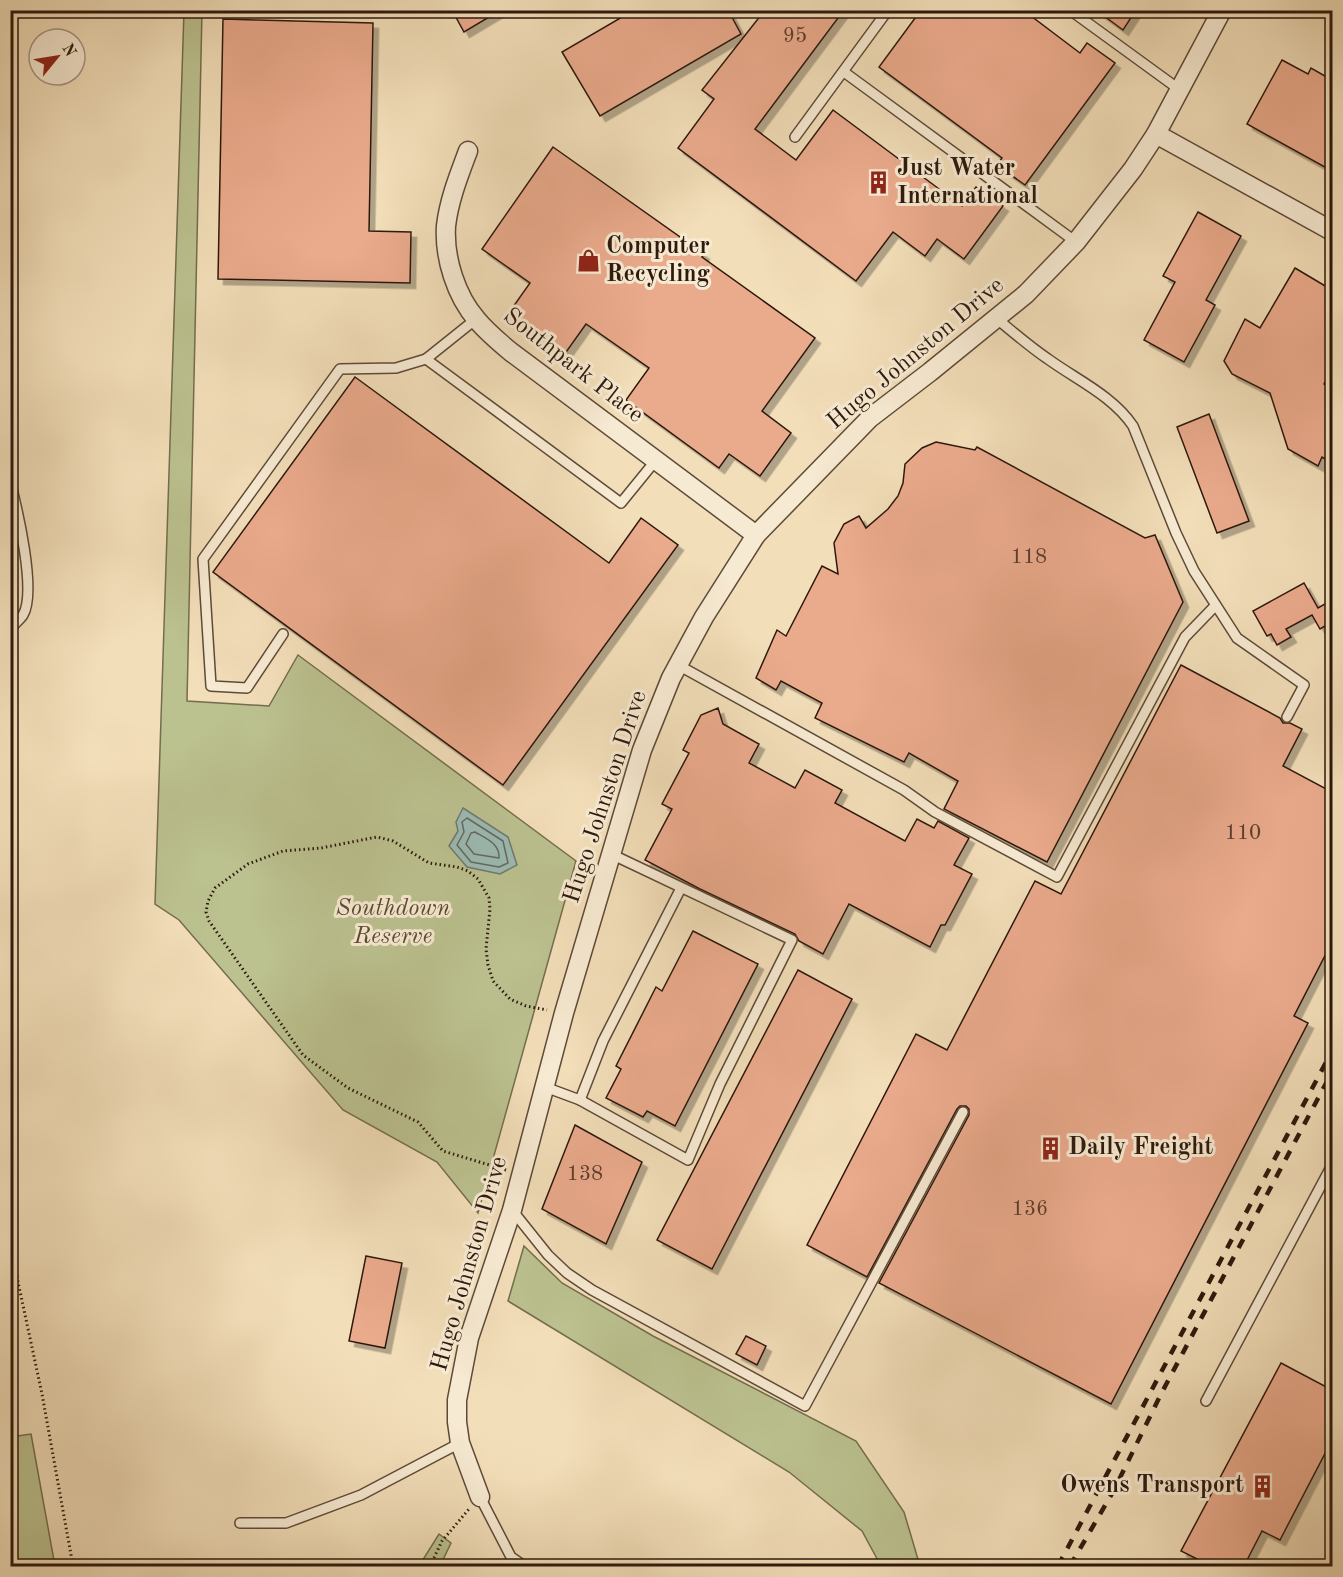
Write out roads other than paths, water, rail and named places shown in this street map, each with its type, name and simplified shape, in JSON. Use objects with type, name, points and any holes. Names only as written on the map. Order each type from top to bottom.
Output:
[{"type":"street","name":"Hugo Johnston Drive","points":[[480,1497],[459,1443],[457,1400],[469,1338],[512,1210],[642,750],[678,665],[704,617],[756,535],[870,418],[1026,294],[1077,242],[1128,177],[1156,134],[1222,10]]},
{"type":"street","points":[[1156,134],[1332,231]]},
{"type":"street","name":"Southpark Place","points":[[468,151],[446,226],[447,249],[452,273],[476,319],[511,352],[756,535]]},
{"type":"lane","points":[[795,137],[888,10]]},
{"type":"lane","points":[[1070,10],[1180,90]]},
{"type":"lane","points":[[844,72],[1077,242]]},
{"type":"lane","points":[[996,318],[1046,358],[1124,412],[1133,426],[1176,533],[1194,571],[1215,606],[1237,638],[1304,684],[1287,717]]},
{"type":"lane","points":[[283,634],[247,688],[211,686],[203,559],[340,369],[396,368],[426,359],[476,319]]},
{"type":"lane","points":[[426,359],[621,503],[656,460]]},
{"type":"lane","points":[[10,481],[23,530],[28,598],[24,614],[10,629]]},
{"type":"lane","points":[[678,665],[904,790],[935,812],[1057,877],[1185,637],[1215,606]]},
{"type":"lane","points":[[545,1087],[580,1100],[688,1160],[720,1084],[792,940],[611,854]]},
{"type":"lane","points":[[580,1100],[603,1041],[681,888]]},
{"type":"lane","points":[[512,1210],[548,1255],[567,1273],[592,1290],[805,1406],[963,1112]]},
{"type":"lane","points":[[1206,1401],[1332,1165]]},
{"type":"lane","points":[[240,1523],[286,1523],[361,1495],[459,1443]]},
{"type":"lane","points":[[480,1497],[511,1557],[524,1566]]},
{"type":"water","points":[[463,808],[508,837],[517,865],[500,874],[467,867],[449,846],[458,831],[456,822]]},
{"type":"railway","points":[[1058,1566],[1332,1051]]},
{"type":"railway","points":[[1070,1566],[1114,1490],[1161,1394],[1332,1072]]},
{"type":"place","name":"Just Water International","points":[[879,183]]},
{"type":"place","name":"Computer Recycling","points":[[588,261]]},
{"type":"place","name":"Daily Freight","points":[[1050,1148]]},
{"type":"place","name":"Owens Transport","points":[[1262,1486]]},
{"type":"park label","name":"Southdown Reserve","points":[[393,923]]}]
